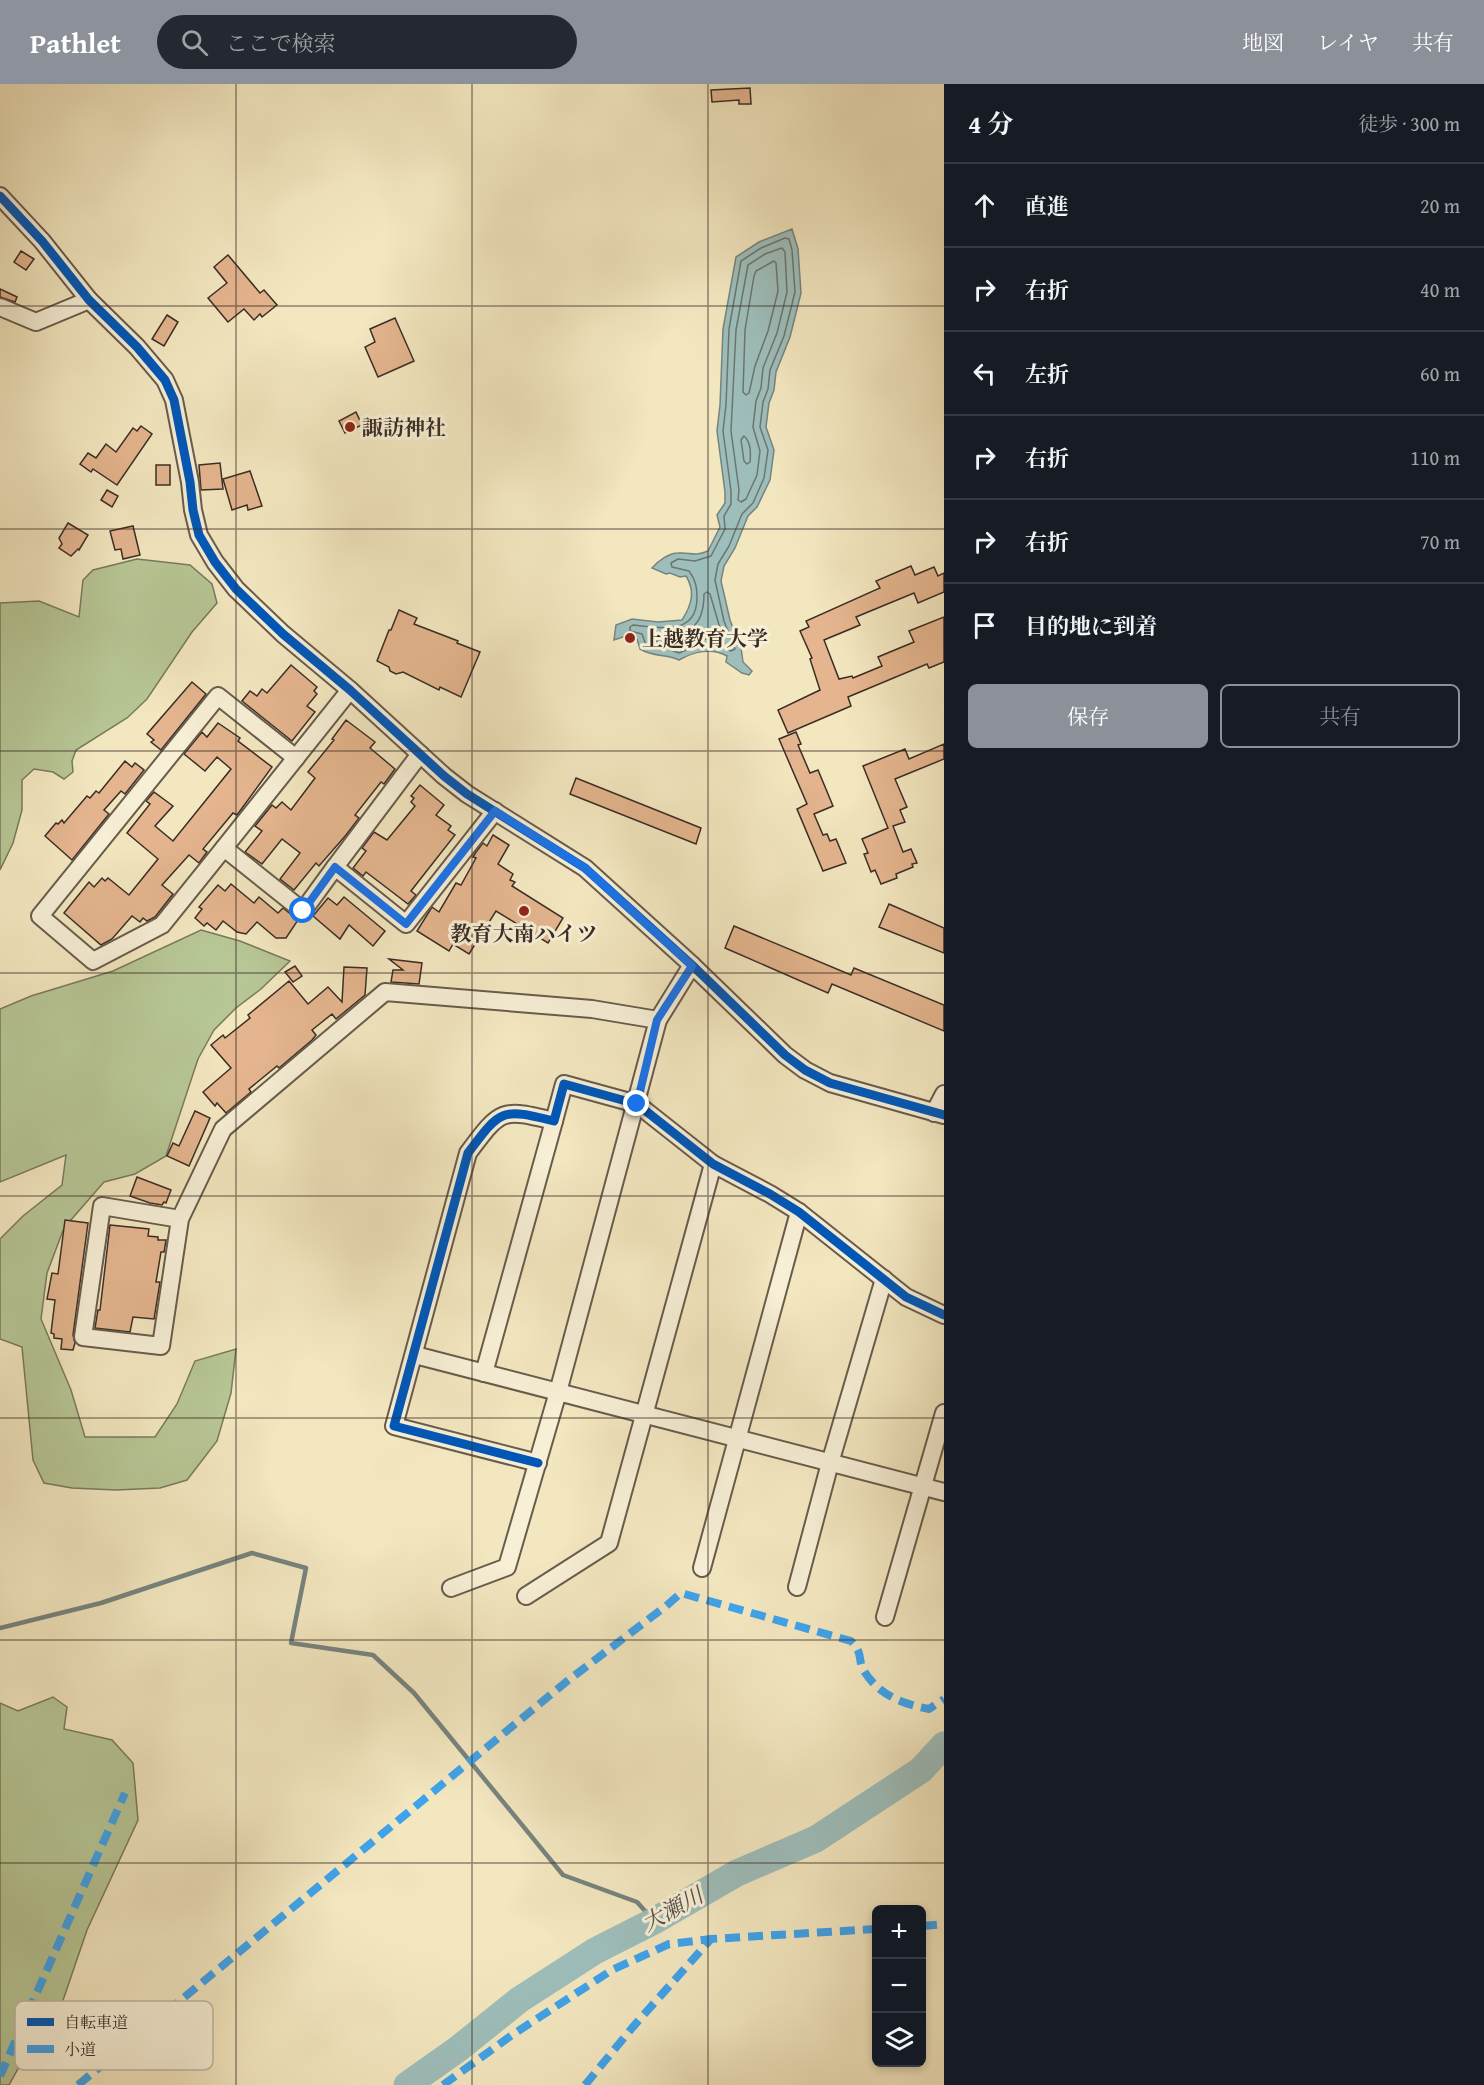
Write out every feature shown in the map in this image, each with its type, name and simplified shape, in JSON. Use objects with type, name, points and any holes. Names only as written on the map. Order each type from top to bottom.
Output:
[{"type":"street","points":[[0,196],[42,241],[89,300],[137,347],[165,380],[174,400],[199,535],[215,562],[251,604],[452,782],[585,868],[785,1055],[805,1070],[830,1083],[939,1114],[944,1094]]},
{"type":"street","points":[[0,307],[36,322],[89,300]]},
{"type":"street","points":[[296,758],[218,696],[40,916],[93,961],[162,925],[296,758],[350,690]]},
{"type":"street","points":[[224,848],[303,911],[420,754]]},
{"type":"street","points":[[335,867],[406,924],[495,811]]},
{"type":"street","points":[[451,1588],[507,1567],[637,1104],[657,1020],[692,966]]},
{"type":"street","points":[[180,1219],[102,1206],[83,1337],[161,1346],[180,1219],[223,1129],[385,992],[592,1008],[657,1020]]},
{"type":"street","points":[[484,1373],[564,1084],[637,1104],[713,1164],[799,1212],[906,1297],[944,1315]]},
{"type":"street","points":[[538,1463],[394,1426],[468,1153],[494,1120],[506,1114],[520,1113],[554,1121]]},
{"type":"street","points":[[526,1596],[609,1543],[713,1164]]},
{"type":"street","points":[[702,1568],[799,1212]]},
{"type":"street","points":[[797,1587],[830,1463],[884,1279]]},
{"type":"street","points":[[415,1355],[944,1492]]},
{"type":"street","points":[[885,1617],[944,1413]]},
{"type":"green space","points":[[137,559],[190,565],[212,584],[217,603],[192,632],[147,699],[127,718],[76,750],[72,761],[73,772],[64,779],[53,772],[34,769],[22,780],[22,810],[13,843],[0,870],[0,603],[39,601],[79,617],[83,580],[93,570]]},
{"type":"green space","points":[[201,930],[240,941],[290,961],[214,1030],[198,1059],[166,1156],[135,1174],[104,1182],[64,1228],[47,1273],[41,1319],[71,1390],[85,1437],[155,1437],[177,1404],[195,1361],[236,1349],[231,1393],[217,1441],[187,1480],[160,1488],[116,1490],[72,1488],[44,1483],[33,1460],[22,1347],[0,1339],[0,1239],[23,1216],[62,1185],[66,1155],[0,1182],[0,1009],[31,996],[113,971]]},
{"type":"green space","points":[[53,1697],[67,1707],[64,1729],[112,1740],[133,1763],[138,1820],[87,1930],[63,2001],[15,2001],[15,2070],[17,2070],[9,2085],[0,2085],[0,1703],[18,1711]]},
{"type":"water","points":[[792,229],[798,249],[801,293],[790,337],[776,372],[774,390],[769,403],[766,427],[774,450],[770,480],[757,507],[748,516],[735,548],[724,566],[721,581],[743,662],[752,671],[749,675],[726,662],[727,656],[721,653],[703,652],[679,660],[645,652],[640,649],[637,639],[626,636],[614,640],[616,625],[632,619],[658,622],[682,620],[688,609],[692,593],[686,576],[666,574],[652,568],[671,554],[699,554],[708,551],[720,527],[717,515],[725,503],[717,431],[723,329],[736,257],[759,242]]},
{"type":"building","points":[[750,88],[751,104],[739,104],[739,100],[712,102],[711,90]]},
{"type":"building","points":[[21,251],[34,259],[26,270],[14,262]]},
{"type":"building","points":[[228,255],[260,293],[264,290],[277,305],[262,317],[260,314],[254,320],[244,309],[228,322],[208,298],[227,283],[214,267]]},
{"type":"building","points":[[0,289],[17,297],[15,302],[0,297]]},
{"type":"building","points":[[167,315],[178,322],[164,346],[152,339]]},
{"type":"building","points":[[395,318],[414,361],[378,377],[365,347],[375,342],[370,329]]},
{"type":"building","name":"諏訪神社","points":[[356,412],[362,425],[345,433],[339,421]]},
{"type":"building","points":[[141,426],[152,434],[117,485],[93,469],[91,472],[80,464],[88,453],[96,458],[106,444],[116,452],[133,428],[137,431]]},
{"type":"building","points":[[220,463],[223,489],[201,490],[199,465]]},
{"type":"building","points":[[156,465],[170,465],[170,485],[156,485]]},
{"type":"building","points":[[250,471],[262,506],[248,510],[247,505],[232,510],[223,479]]},
{"type":"building","points":[[107,490],[118,496],[112,507],[101,500]]},
{"type":"building","points":[[68,523],[88,535],[79,550],[71,556],[59,548],[62,544],[59,538]]},
{"type":"building","points":[[133,526],[140,555],[123,559],[121,549],[115,550],[110,531]]},
{"type":"building","points":[[911,566],[915,575],[934,567],[938,576],[944,573],[944,592],[918,603],[914,593],[856,617],[860,625],[824,640],[839,679],[852,676],[853,678],[882,666],[878,657],[914,642],[909,631],[944,617],[944,662],[929,668],[927,664],[848,697],[851,706],[788,733],[778,710],[820,690],[810,659],[812,658],[800,631],[809,627],[806,621],[880,588],[876,581]]},
{"type":"building","points":[[399,610],[417,618],[414,624],[480,652],[461,697],[440,687],[439,690],[403,672],[396,674],[390,671],[389,667],[377,661]]},
{"type":"building","points":[[291,665],[317,687],[314,691],[317,694],[307,706],[315,712],[292,741],[242,701],[250,691],[257,696],[262,689],[267,693]]},
{"type":"building","points":[[192,682],[206,694],[161,750],[151,742],[154,740],[147,734]]},
{"type":"building","points":[[346,720],[375,742],[370,748],[395,769],[384,784],[381,782],[355,815],[359,818],[346,835],[319,866],[316,863],[294,890],[280,879],[300,853],[282,839],[262,864],[245,852],[262,831],[255,826],[272,805],[276,808],[282,802],[291,810],[315,778],[308,772],[334,740],[332,739]]},
{"type":"building","points":[[218,723],[240,738],[238,741],[272,767],[237,815],[233,813],[203,849],[207,852],[199,863],[189,855],[162,885],[173,894],[155,917],[147,921],[143,918],[140,922],[132,916],[112,939],[101,945],[64,913],[89,882],[94,887],[102,878],[105,881],[108,878],[129,895],[158,859],[127,833],[150,804],[146,801],[154,792],[173,806],[155,826],[173,841],[231,769],[217,757],[205,771],[184,754],[202,732],[207,737]]},
{"type":"building","points":[[796,732],[801,744],[798,745],[810,773],[818,770],[833,806],[814,814],[823,835],[827,834],[830,841],[836,839],[846,863],[823,871],[797,809],[807,804],[779,739]]},
{"type":"building","points":[[944,744],[944,759],[895,779],[907,807],[900,810],[905,822],[893,826],[903,852],[911,849],[917,863],[896,874],[897,878],[881,884],[875,870],[871,872],[864,854],[868,853],[862,839],[888,828],[863,766],[905,749],[909,759]]},
{"type":"building","points":[[125,761],[132,767],[135,763],[144,770],[125,794],[121,791],[104,810],[109,814],[72,860],[45,836],[56,823],[62,820],[64,823],[87,796],[90,798],[96,791],[99,793]]},
{"type":"building","points":[[576,778],[701,828],[696,844],[570,794]]},
{"type":"building","points":[[420,785],[444,805],[436,815],[451,826],[448,830],[455,835],[411,891],[416,895],[408,904],[366,872],[363,876],[353,868],[366,851],[362,848],[374,832],[387,840],[415,806],[411,802],[414,798],[411,796]]},
{"type":"building","points":[[493,835],[509,845],[498,864],[513,874],[510,880],[515,882],[512,886],[563,918],[548,943],[496,911],[469,954],[453,944],[449,951],[417,931],[432,907],[439,912],[456,883],[461,885],[476,858],[473,857],[476,852],[483,843],[487,846]]},
{"type":"building","points":[[231,884],[254,903],[259,897],[278,913],[283,908],[298,920],[286,938],[276,938],[257,922],[246,934],[237,932],[223,921],[216,930],[207,923],[204,926],[195,918],[202,909],[199,907],[218,885],[225,891]]},
{"type":"building","points":[[344,897],[385,931],[373,946],[349,925],[340,939],[313,916],[328,898],[337,905]]},
{"type":"building","points":[[889,904],[944,928],[944,953],[879,927]]},
{"type":"building","points":[[734,926],[851,975],[854,968],[944,1005],[944,1031],[832,984],[828,993],[725,948]]},
{"type":"building","points":[[389,959],[422,963],[419,984],[391,982],[393,970],[403,970]]},
{"type":"building","points":[[295,966],[302,976],[293,982],[285,972]]},
{"type":"building","points":[[344,967],[367,968],[365,995],[336,1019],[332,1014],[312,1030],[316,1035],[312,1040],[279,1068],[277,1066],[249,1089],[251,1092],[226,1113],[217,1103],[215,1106],[203,1092],[231,1068],[211,1045],[223,1035],[225,1038],[250,1018],[248,1015],[289,981],[308,1004],[328,987],[342,1002]]},
{"type":"building","points":[[195,1111],[210,1118],[189,1166],[167,1156],[173,1143],[179,1146]]},
{"type":"building","points":[[137,1177],[171,1190],[166,1203],[162,1205],[150,1203],[130,1196]]},
{"type":"building","points":[[65,1220],[88,1223],[73,1350],[61,1349],[62,1339],[54,1338],[54,1334],[51,1333],[55,1300],[47,1299],[52,1273],[58,1274]]},
{"type":"building","points":[[110,1225],[149,1229],[148,1236],[166,1240],[164,1252],[161,1252],[156,1282],[160,1282],[154,1319],[133,1317],[130,1332],[95,1328],[98,1310],[100,1310]]},
{"type":"waterway","points":[[0,1628],[101,1603],[252,1553],[306,1568],[291,1643],[373,1655],[414,1693],[563,1875],[637,1902],[654,1921]]},
{"type":"waterway","name":"大瀬川","points":[[407,2085],[458,2049],[519,2000],[595,1951],[654,1921],[737,1873],[816,1839],[921,1770],[944,1745]]},
{"type":"marked path","points":[[180,2001],[566,1682],[681,1593],[851,1641],[858,1649],[864,1671],[877,1686],[892,1697],[929,1709],[944,1699]]},
{"type":"marked path","points":[[33,2001],[125,1793]]},
{"type":"marked path","points":[[926,1926],[944,1924]]},
{"type":"marked path","points":[[585,2085],[711,1939],[872,1929]]},
{"type":"marked path","points":[[443,2085],[512,2035],[612,1970],[669,1944],[711,1939]]},
{"type":"marked path","points":[[0,2076],[15,2042]]},
{"type":"marked path","points":[[78,2085],[96,2070]]},
{"type":"cycle path","points":[[0,196],[42,241],[89,300],[137,347],[165,380],[174,400],[199,535],[215,562],[236,589],[283,634],[350,690],[444,776],[467,794],[585,868],[692,965],[785,1055],[805,1070],[830,1083],[944,1115]]},
{"type":"cycle path","points":[[538,1463],[394,1426],[468,1153],[488,1128],[504,1116],[523,1114],[554,1121],[564,1084],[637,1104],[713,1164],[799,1212],[906,1297],[944,1315]]},
{"type":"place","name":"諏訪神社","points":[[350,427]]},
{"type":"place","name":"上越教育大学","points":[[630,638]]},
{"type":"place","name":"教育大南ハイツ","points":[[524,911]]},
{"type":"route","points":[[303,911],[335,867],[406,924],[495,811],[585,868],[692,966],[657,1020],[637,1104]]}]
